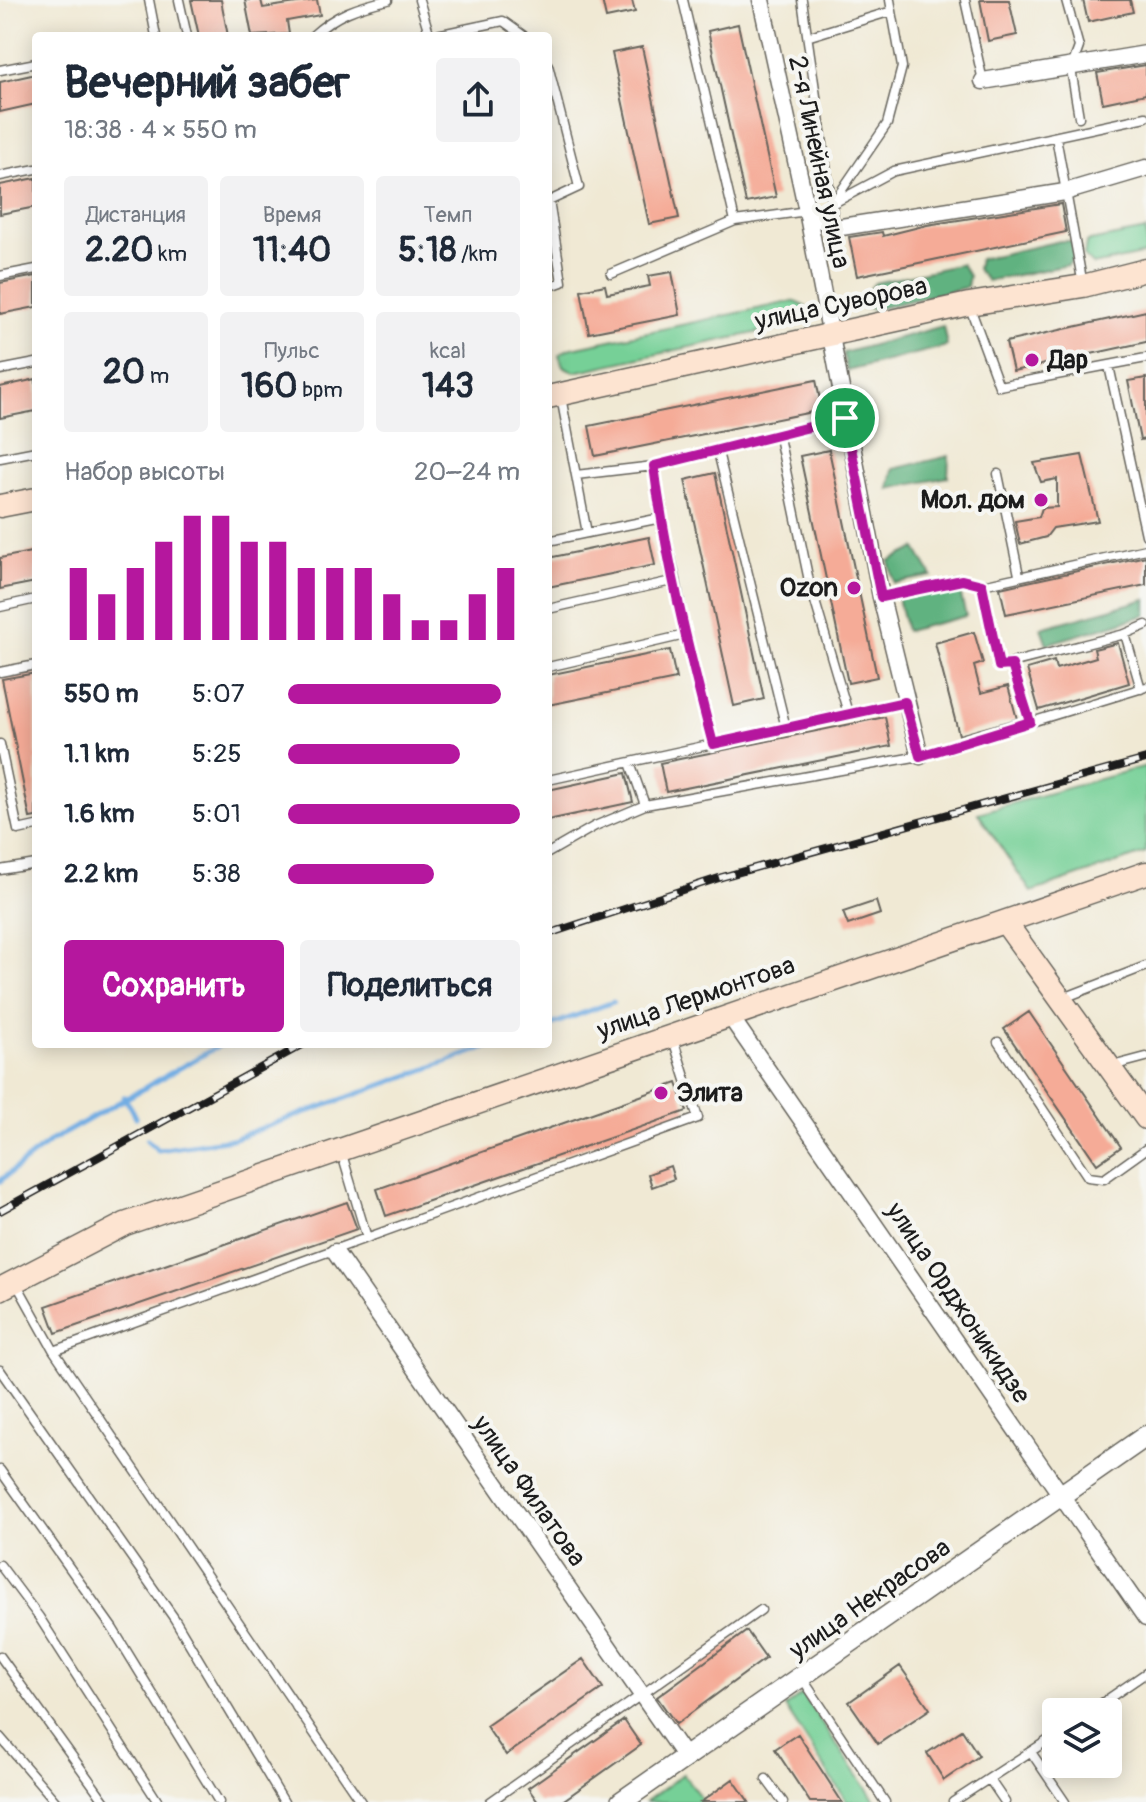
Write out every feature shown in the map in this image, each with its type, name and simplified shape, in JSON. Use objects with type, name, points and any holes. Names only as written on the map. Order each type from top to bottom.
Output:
[{"type":"main road","name":"улица Суворова","points":[[554,396],[969,304],[1083,286],[1146,270]]},
{"type":"main road","points":[[0,506],[32,500]]},
{"type":"main road","name":"улица Лермонтова","points":[[7,1284],[125,1224],[1146,873]]},
{"type":"main road","points":[[1005,922],[1058,1000],[1146,1118]]},
{"type":"street","name":"2-я Линейная улица","points":[[761,0],[807,211],[881,597],[920,756]]},
{"type":"street","points":[[983,81],[1071,69],[1146,54]]},
{"type":"street","points":[[807,211],[835,228],[1065,192],[1146,168]]},
{"type":"street","name":"улица Орджоникидзе","points":[[730,1016],[1060,1498],[1146,1618]]},
{"type":"street","name":"улица Филатова","points":[[335,1252],[685,1757]]},
{"type":"street","name":"улица Некрасова","points":[[621,1802],[1146,1436]]},
{"type":"lane","points":[[149,0],[155,32]]},
{"type":"lane","points":[[179,0],[186,32]]},
{"type":"lane","points":[[316,32],[351,4],[388,0]]},
{"type":"lane","points":[[419,0],[430,32]]},
{"type":"lane","points":[[683,0],[735,221]]},
{"type":"lane","points":[[802,0],[810,36],[835,228]]},
{"type":"lane","points":[[832,204],[887,124],[902,67],[890,0]]},
{"type":"lane","points":[[965,0],[983,81]]},
{"type":"lane","points":[[1066,0],[1079,47],[1071,69],[1079,117]]},
{"type":"lane","points":[[810,36],[892,11]]},
{"type":"lane","points":[[450,32],[503,21],[518,32]]},
{"type":"lane","points":[[0,70],[32,64]]},
{"type":"lane","points":[[552,81],[579,187],[552,199]]},
{"type":"lane","points":[[832,204],[894,171],[1146,117]]},
{"type":"lane","points":[[1056,137],[1083,286]]},
{"type":"lane","points":[[0,176],[32,170]]},
{"type":"lane","points":[[611,274],[735,221],[807,211]]},
{"type":"lane","points":[[552,224],[562,282],[552,286]]},
{"type":"lane","points":[[0,276],[32,270]]},
{"type":"lane","points":[[969,304],[999,386],[1146,358]]},
{"type":"lane","points":[[0,370],[32,364]]},
{"type":"lane","points":[[1109,366],[1146,535]]},
{"type":"lane","points":[[554,396],[576,475],[587,533]]},
{"type":"lane","points":[[576,475],[654,466],[845,418]]},
{"type":"lane","points":[[779,437],[809,581],[848,713]]},
{"type":"lane","points":[[0,458],[32,452]]},
{"type":"lane","points":[[718,452],[786,728]]},
{"type":"lane","points":[[654,466],[661,518],[685,635],[713,744]]},
{"type":"lane","points":[[998,474],[1019,575]]},
{"type":"lane","points":[[552,540],[661,518]]},
{"type":"lane","points":[[881,597],[962,580],[982,585],[1146,549]]},
{"type":"lane","points":[[552,608],[676,580]]},
{"type":"lane","points":[[982,585],[999,666],[1125,634],[1146,625]]},
{"type":"lane","points":[[0,607],[32,600]]},
{"type":"lane","points":[[552,851],[595,826],[645,805],[920,756],[1143,688],[1125,634]]},
{"type":"lane","points":[[552,666],[685,635]]},
{"type":"lane","points":[[1012,665],[1030,722]]},
{"type":"lane","points":[[0,672],[32,666]]},
{"type":"lane","points":[[552,779],[905,702]]},
{"type":"lane","points":[[0,744],[18,830],[32,827]]},
{"type":"lane","points":[[630,763],[645,805]]},
{"type":"lane","points":[[0,870],[32,865]]},
{"type":"lane","points":[[1058,1000],[1146,966]]},
{"type":"lane","points":[[54,1351],[335,1252],[698,1118],[672,1035]]},
{"type":"lane","points":[[998,1042],[1088,1177],[1104,1179],[1146,1149]]},
{"type":"lane","points":[[1108,1067],[1146,1057]]},
{"type":"lane","points":[[340,1150],[367,1238]]},
{"type":"lane","points":[[7,1284],[361,1802]]},
{"type":"lane","points":[[0,1370],[174,1618],[284,1802]]},
{"type":"lane","points":[[0,1470],[113,1629],[219,1802]]},
{"type":"lane","points":[[0,1565],[39,1617],[158,1802]]},
{"type":"lane","points":[[490,1802],[761,1610]]},
{"type":"lane","points":[[0,1656],[105,1802]]},
{"type":"lane","points":[[1109,1698],[1146,1673]]},
{"type":"lane","points":[[802,1678],[885,1802]]},
{"type":"lane","points":[[0,1737],[56,1802]]},
{"type":"lane","points":[[953,1802],[1042,1745]]},
{"type":"lane","points":[[1031,1752],[1065,1802]]},
{"type":"lane","points":[[766,1779],[783,1802]]},
{"type":"lane","points":[[990,1780],[1005,1802]]},
{"type":"green space","points":[[1146,230],[1146,254],[1093,265],[1084,256],[1086,243],[1090,241]]},
{"type":"green space","points":[[1072,241],[1075,256],[1068,265],[987,281],[977,269],[979,259]]},
{"type":"green space","points":[[961,264],[969,276],[967,287],[876,309],[861,307],[859,301],[875,283]]},
{"type":"green space","points":[[794,301],[806,307],[806,322],[575,372],[563,366],[559,355],[568,349]]},
{"type":"green space","points":[[943,326],[947,346],[847,371],[843,353]]},
{"type":"green space","points":[[949,456],[948,477],[889,489],[893,469]]},
{"type":"green space","points":[[916,548],[932,576],[894,583],[889,561]]},
{"type":"green space","points":[[958,584],[966,616],[906,631],[898,598]]},
{"type":"green space","points":[[1146,599],[1146,615],[1047,644],[1041,628]]},
{"type":"green space","points":[[1146,766],[1146,853],[1031,892],[978,813]]},
{"type":"green space","points":[[802,1694],[876,1802],[847,1802],[785,1707]]},
{"type":"green space","points":[[683,1774],[704,1802],[645,1802]]},
{"type":"building","points":[[191,0],[221,0],[227,32],[198,32]]},
{"type":"building","points":[[245,0],[261,0],[263,8],[317,0],[320,15],[287,21],[289,32],[251,32]]},
{"type":"building","points":[[602,0],[632,0],[635,12],[606,18]]},
{"type":"building","points":[[980,0],[1009,0],[1017,35],[988,41]]},
{"type":"building","points":[[1083,0],[1130,0],[1133,12],[1088,22]]},
{"type":"building","points":[[738,24],[776,197],[746,203],[708,31]]},
{"type":"building","points":[[642,47],[679,218],[649,224],[612,53]]},
{"type":"building","points":[[1146,65],[1146,94],[1103,103],[1097,73]]},
{"type":"building","points":[[32,75],[32,105],[0,112],[0,82]]},
{"type":"building","points":[[32,179],[32,208],[0,214],[0,185]]},
{"type":"building","points":[[1061,204],[1066,232],[857,276],[849,237],[882,232],[883,236],[927,225]]},
{"type":"building","points":[[672,272],[680,315],[589,333],[581,290],[605,285],[607,294],[650,286],[648,276]]},
{"type":"building","points":[[32,277],[32,308],[0,314],[0,283]]},
{"type":"building","points":[[1146,311],[1146,342],[1013,371],[1006,342]]},
{"type":"building","points":[[1146,378],[1146,439],[1140,440],[1128,381]]},
{"type":"building","points":[[32,380],[32,412],[0,418],[0,387]]},
{"type":"building","points":[[816,380],[822,410],[595,456],[589,426]]},
{"type":"building","points":[[829,450],[877,677],[848,683],[800,456]]},
{"type":"building","points":[[1082,455],[1098,521],[1053,528],[1046,537],[1020,544],[1015,521],[1039,517],[1042,508],[1057,507],[1057,479],[1041,482],[1034,463]]},
{"type":"building","points":[[715,473],[764,699],[734,706],[685,480]]},
{"type":"building","points":[[649,537],[655,565],[552,586],[552,557]]},
{"type":"building","points":[[32,552],[32,583],[0,589],[0,558]]},
{"type":"building","points":[[1146,556],[1146,585],[1006,614],[1000,588]]},
{"type":"building","points":[[974,632],[983,663],[974,666],[981,693],[1008,686],[1017,719],[959,735],[935,643]]},
{"type":"building","points":[[1118,643],[1129,683],[1039,710],[1027,669],[1054,661],[1056,669],[1096,657],[1094,649]]},
{"type":"building","points":[[670,650],[676,679],[552,704],[552,674]]},
{"type":"building","points":[[32,674],[32,818],[30,818],[2,679]]},
{"type":"building","points":[[885,717],[891,746],[666,792],[660,763]]},
{"type":"building","points":[[626,773],[633,802],[552,819],[552,789]]},
{"type":"building","points":[[876,901],[880,914],[848,925],[843,912]]},
{"type":"building","points":[[1029,1012],[1121,1147],[1097,1164],[1004,1029]]},
{"type":"building","points":[[677,1083],[687,1111],[386,1216],[377,1189]]},
{"type":"building","points":[[670,1166],[674,1179],[652,1187],[648,1174]]},
{"type":"building","points":[[347,1202],[357,1229],[56,1333],[46,1306]]},
{"type":"building","points":[[747,1631],[766,1658],[676,1724],[657,1697]]},
{"type":"building","points":[[583,1659],[603,1688],[506,1755],[486,1726]]},
{"type":"building","points":[[900,1666],[930,1709],[878,1744],[849,1702]]},
{"type":"building","points":[[624,1720],[641,1745],[561,1802],[538,1802],[528,1788]]},
{"type":"building","points":[[962,1730],[979,1756],[944,1780],[927,1753]]},
{"type":"building","points":[[798,1734],[842,1802],[810,1802],[775,1749]]},
{"type":"building","points":[[733,1779],[749,1802],[701,1802]]},
{"type":"waterway","points":[[552,1025],[613,1002]]},
{"type":"waterway","points":[[0,1181],[49,1142],[215,1048]]},
{"type":"waterway","points":[[147,1140],[158,1150],[232,1139],[485,1048]]},
{"type":"waterway","points":[[124,1097],[136,1117]]},
{"type":"railway","points":[[552,933],[722,877],[1146,759]]},
{"type":"railway","points":[[0,1211],[297,1048]]},
{"type":"place","name":"Дар","points":[[1032,360]]},
{"type":"place","name":"Мол. дом","points":[[1041,500]]},
{"type":"place","name":"Ozon","points":[[854,588]]},
{"type":"place","name":"Элита","points":[[661,1093]]},
{"type":"route","points":[[845,418],[881,597],[962,580],[982,585],[999,666],[1012,665],[1030,722],[920,756],[905,702],[713,744],[685,635],[661,518],[654,466],[845,418]]}]
